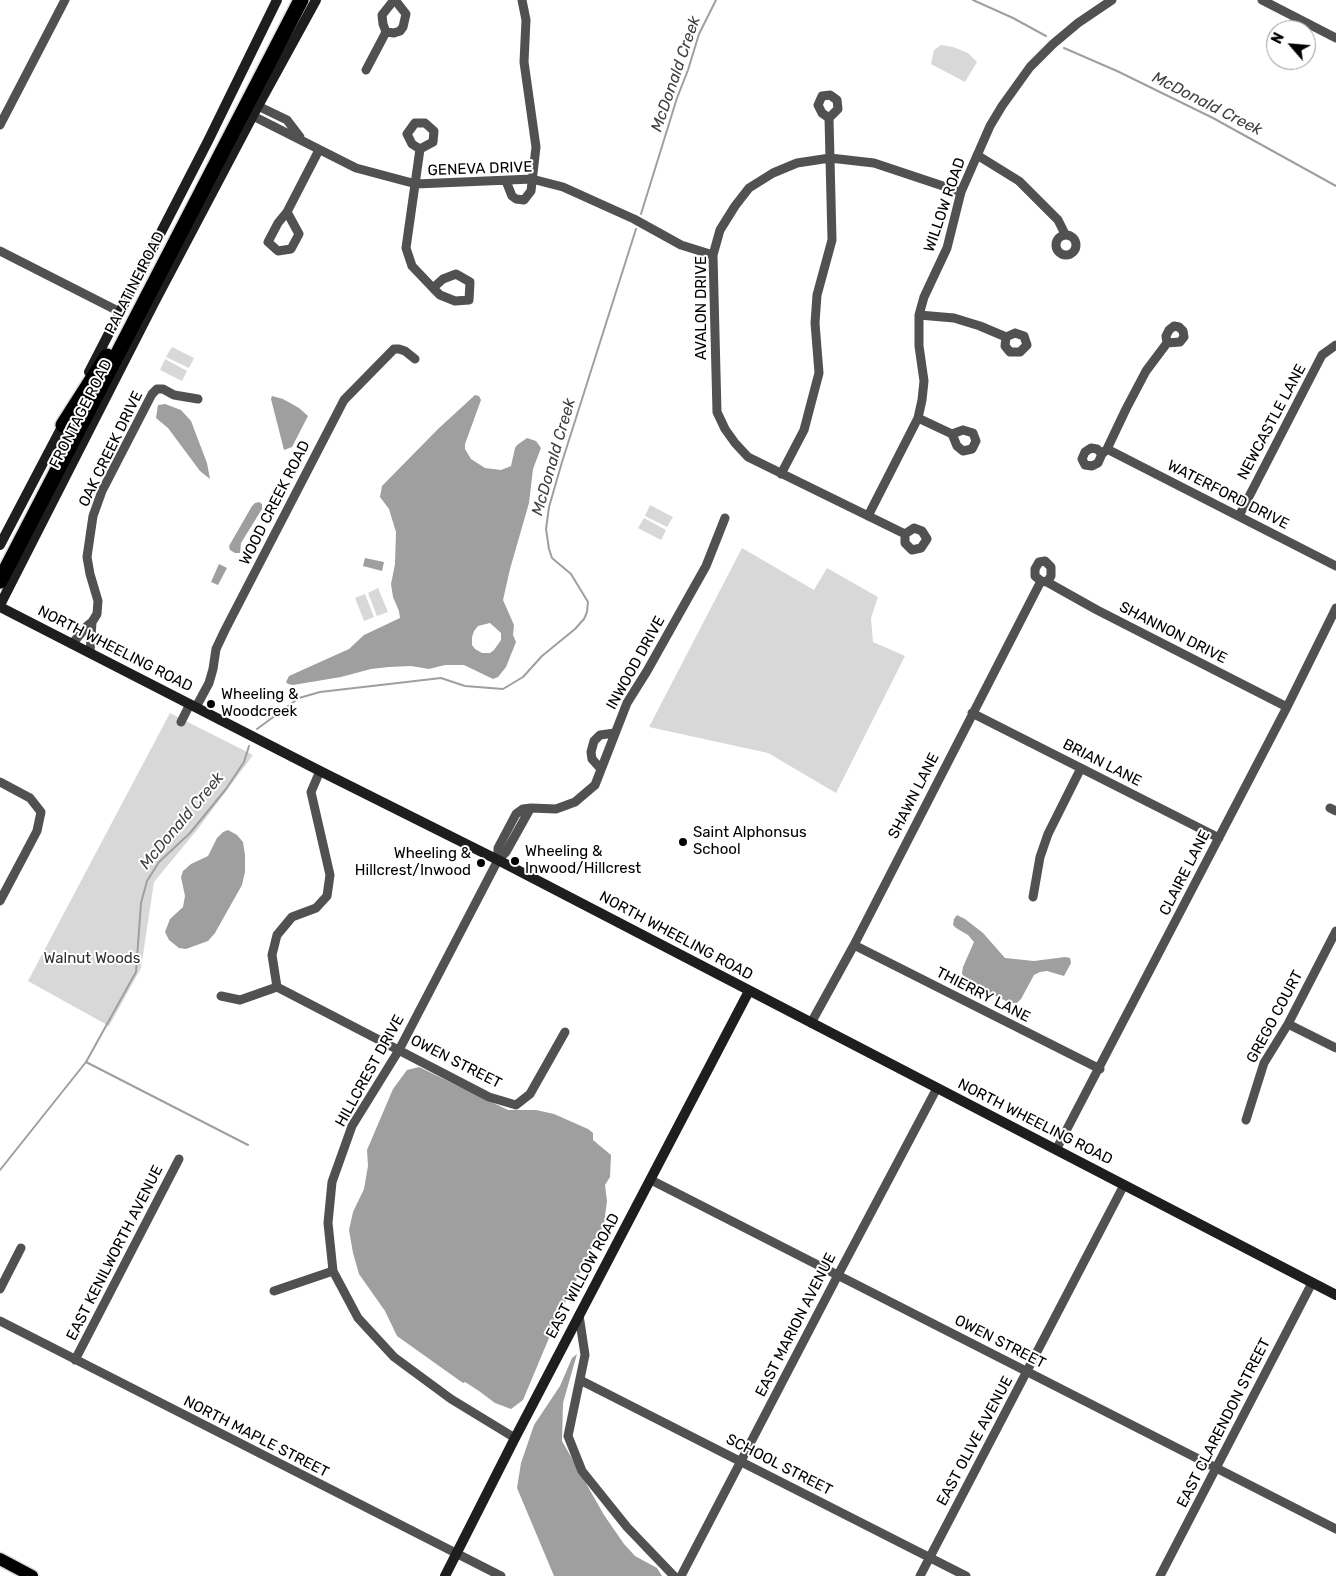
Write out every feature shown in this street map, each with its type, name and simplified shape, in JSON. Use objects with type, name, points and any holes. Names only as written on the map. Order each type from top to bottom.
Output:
[{"type":"highway","name":"PALATINE ROAD","points":[[0,565],[291,0]]},
{"type":"highway","name":"PALATINE ROAD","points":[[0,581],[301,0]]},
{"type":"highway","points":[[63,425],[109,352]]},
{"type":"main road","points":[[0,1560],[32,1576]]},
{"type":"street","points":[[0,125],[64,0]]},
{"type":"street","name":"FRONTAGE ROAD","points":[[0,545],[212,133],[277,0]]},
{"type":"street","name":"FRONTAGE ROAD","points":[[0,606],[153,306],[316,0]]},
{"type":"street","points":[[366,70],[384,28],[382,14],[394,0],[406,14],[403,27],[394,33],[384,28]]},
{"type":"street","points":[[506,182],[512,196],[520,200],[524,200],[531,192],[536,147],[524,62],[526,20],[522,0]]},
{"type":"street","name":"WILLOW ROAD","points":[[868,516],[918,418],[924,381],[919,346],[919,315],[924,297],[947,248],[961,192],[990,126],[1030,67],[1072,29],[1112,0]]},
{"type":"street","points":[[1262,0],[1336,38]]},
{"type":"street","name":"GENEVA DRIVE","points":[[258,106],[288,120],[301,139]]},
{"type":"street","name":"GENEVA DRIVE","points":[[253,116],[356,168],[416,184],[506,182],[532,179],[563,188],[634,219],[681,245],[713,255]]},
{"type":"street","points":[[781,474],[804,430],[819,373],[815,323],[817,295],[832,240],[829,118]]},
{"type":"street","points":[[420,149],[406,248],[412,266],[433,288],[440,295],[455,301],[468,300],[470,282],[456,274],[443,279],[433,288]]},
{"type":"street","points":[[287,212],[299,234],[291,249],[278,251],[268,242],[278,223],[287,212],[319,150]]},
{"type":"street","points":[[977,154],[1019,181],[1058,220],[1065,234]]},
{"type":"street","name":"AVALON DRIVE","points":[[904,534],[748,457],[725,429],[717,412],[713,255],[720,230],[748,188],[773,173],[797,163],[830,158],[874,163],[961,192]]},
{"type":"street","points":[[0,251],[120,312]]},
{"type":"street","points":[[919,315],[954,318],[1006,337]]},
{"type":"street","name":"WATERFORD DRIVE","points":[[1167,343],[1146,371],[1104,451],[1239,516],[1336,566]]},
{"type":"street","name":"NEWCASTLE LANE","points":[[1239,516],[1322,355],[1336,345]]},
{"type":"street","name":"WOOD CREEK ROAD","points":[[193,706],[209,683],[216,649],[225,630],[344,400],[394,349],[404,351],[415,359]]},
{"type":"street","name":"OAK CREEK DRIVE","points":[[72,644],[97,614],[98,601],[87,557],[93,516],[102,491],[152,394],[157,389],[163,389],[187,398],[198,399]]},
{"type":"street","points":[[918,418],[952,434]]},
{"type":"street","name":"INWOOD DRIVE","points":[[498,860],[498,848],[516,814],[530,809],[556,809],[575,802],[595,784],[627,703],[706,566],[725,518]]},
{"type":"street","name":"SHANNON DRIVE","points":[[1044,581],[1287,707]]},
{"type":"street","name":"SHAWN LANE","points":[[811,1023],[854,945],[972,713],[1044,581]]},
{"type":"street","name":"NORTH WHEELING ROAD","points":[[0,606],[320,771],[498,860],[1336,1295]]},
{"type":"street","name":"CLAIRE LANE","points":[[1056,1150],[1100,1069],[1336,608]]},
{"type":"street","name":"OAK CREEK DRIVE","points":[[90,653],[92,622]]},
{"type":"street","points":[[181,722],[193,706]]},
{"type":"street","name":"BRIAN LANE","points":[[972,713],[1218,838]]},
{"type":"street","points":[[601,769],[592,759],[590,752],[594,741],[600,735],[615,733]]},
{"type":"street","points":[[1033,897],[1036,874],[1048,834],[1081,768]]},
{"type":"street","points":[[221,996],[240,1000],[277,987],[272,955],[277,935],[292,917],[316,908],[327,896],[330,875],[311,792],[320,771]]},
{"type":"street","points":[[0,782],[30,798],[41,812],[37,831],[0,901]]},
{"type":"street","name":"HILLCREST DRIVE","points":[[498,860],[399,1050],[352,1126],[332,1182],[328,1223],[333,1271],[358,1318],[394,1357],[451,1399],[515,1438]]},
{"type":"street","name":"GREGO COURT","points":[[1246,1120],[1264,1063],[1333,944],[1336,931]]},
{"type":"street","name":"THIERRY LANE","points":[[854,945],[1100,1069]]},
{"type":"street","name":"OWEN STREET","points":[[277,987],[489,1097],[516,1105],[530,1094],[565,1032]]},
{"type":"street","name":"EAST WILLOW ROAD","points":[[445,1576],[515,1438],[749,991]]},
{"type":"street","points":[[1288,1024],[1336,1048]]},
{"type":"street","name":"EAST MARION AVENUE","points":[[681,1576],[937,1088]]},
{"type":"street","name":"EAST KENILWORTH AVENUE","points":[[75,1360],[179,1158]]},
{"type":"street","name":"OWEN STREET","points":[[651,1180],[1336,1530]]},
{"type":"street","name":"EAST OLIVE AVENUE","points":[[920,1576],[1124,1185]]},
{"type":"street","points":[[0,1289],[21,1248]]},
{"type":"street","points":[[274,1290],[333,1271]]},
{"type":"street","name":"EAST CLARENDON STREET","points":[[1160,1576],[1312,1283]]},
{"type":"street","points":[[579,1315],[586,1354],[568,1436],[582,1470],[627,1527],[674,1576]]},
{"type":"street","name":"NORTH MAPLE STREET","points":[[0,1321],[501,1576]]},
{"type":"street","name":"SCHOOL STREET","points":[[580,1380],[966,1576]]},
{"type":"green space","points":[[941,45],[968,53],[977,62],[965,82],[931,64],[934,50]]},
{"type":"green space","points":[[172,347],[194,358],[189,368],[166,357]]},
{"type":"green space","points":[[165,359],[187,371],[182,381],[160,370]]},
{"type":"green space","points":[[650,505],[673,517],[667,527],[645,516]]},
{"type":"green space","points":[[644,518],[666,530],[661,540],[638,528]]},
{"type":"green space","points":[[742,548],[814,590],[827,568],[878,597],[871,618],[873,642],[905,656],[836,793],[768,753],[649,727]]},
{"type":"green space","points":[[378,588],[388,612],[377,616],[368,593]]},
{"type":"green space","points":[[365,594],[374,617],[364,621],[355,598]]},
{"type":"green space","name":"Walnut Woods","points":[[170,713],[253,755],[197,830],[154,882],[141,968],[109,1026],[28,981]]},
{"type":"shaded area","points":[[475,395],[479,396],[481,400],[465,444],[465,449],[471,459],[485,468],[501,470],[511,466],[515,448],[527,438],[536,441],[541,448],[533,469],[529,503],[503,600],[514,625],[513,635],[516,642],[506,667],[498,677],[493,679],[464,665],[445,665],[429,669],[411,666],[371,669],[341,677],[293,685],[288,684],[286,682],[289,676],[349,649],[364,635],[400,618],[391,584],[395,564],[396,532],[389,509],[380,497],[382,486],[438,429]],"holes":[[[490,623],[501,633],[501,640],[490,653],[482,653],[472,645],[472,637],[478,626]]]},
{"type":"shaded area","points":[[272,396],[283,399],[299,408],[308,416],[292,447],[284,450],[271,399]]},
{"type":"shaded area","points":[[165,404],[181,410],[191,421],[207,463],[210,479],[200,471],[168,428],[156,418],[158,405]]},
{"type":"shaded area","points":[[259,502],[262,504],[262,509],[241,543],[240,553],[235,553],[230,550],[229,546],[252,506]]},
{"type":"shaded area","points":[[365,558],[384,562],[382,571],[363,566]]},
{"type":"shaded area","points":[[219,564],[227,568],[218,585],[211,582]]},
{"type":"shaded area","points":[[228,830],[237,835],[243,842],[245,872],[242,885],[215,933],[208,941],[186,949],[179,948],[169,940],[165,932],[170,919],[183,907],[185,896],[181,877],[183,871],[191,864],[208,856],[217,838]]},
{"type":"shaded area","points":[[957,915],[983,933],[1005,958],[1034,961],[1065,957],[1070,958],[1071,963],[1064,976],[1047,971],[1034,975],[1021,999],[1017,1003],[1010,1003],[964,980],[963,967],[974,942],[968,935],[953,925]]},
{"type":"shaded area","points":[[419,1067],[508,1110],[536,1110],[554,1114],[588,1129],[593,1133],[593,1140],[611,1155],[610,1177],[605,1185],[607,1201],[604,1224],[557,1319],[523,1400],[511,1409],[495,1403],[465,1382],[463,1383],[397,1336],[385,1311],[359,1274],[353,1253],[349,1230],[353,1212],[364,1189],[368,1166],[367,1150],[393,1089],[407,1070]]},
{"type":"shaded area","points":[[577,1354],[563,1403],[562,1441],[604,1515],[624,1544],[635,1556],[657,1568],[662,1576],[554,1576],[517,1488],[521,1463],[534,1425],[560,1386],[572,1358]]},
{"type":"waterway","name":"McDonald Creek","points":[[641,214],[699,34],[716,0]]},
{"type":"waterway","name":"McDonald Creek","points":[[973,0],[1013,18],[1046,36]]},
{"type":"waterway","name":"McDonald Creek","points":[[1064,48],[1117,71],[1213,118],[1336,186]]},
{"type":"waterway","name":"McDonald Creek","points":[[257,729],[299,698],[320,692],[441,678],[465,686],[503,689],[523,677],[542,656],[575,629],[584,619],[588,602],[571,574],[552,558],[546,529],[549,507],[562,462],[636,229]]},
{"type":"waterway","name":"McDonald Creek","points":[[0,1170],[86,1062],[136,972],[141,903],[147,881],[159,862],[190,833],[226,789],[244,762],[249,746]]},
{"type":"waterway","points":[[86,1062],[248,1145]]},
{"type":"place","name":"Wheeling & Woodcreek","points":[[211,704]]},
{"type":"place","name":"Saint Alphonsus School","points":[[683,842]]},
{"type":"place","name":"Wheeling & Inwood/Hillcrest","points":[[515,861]]},
{"type":"place","name":"Wheeling & Hillcrest/Inwood","points":[[481,863]]}]
